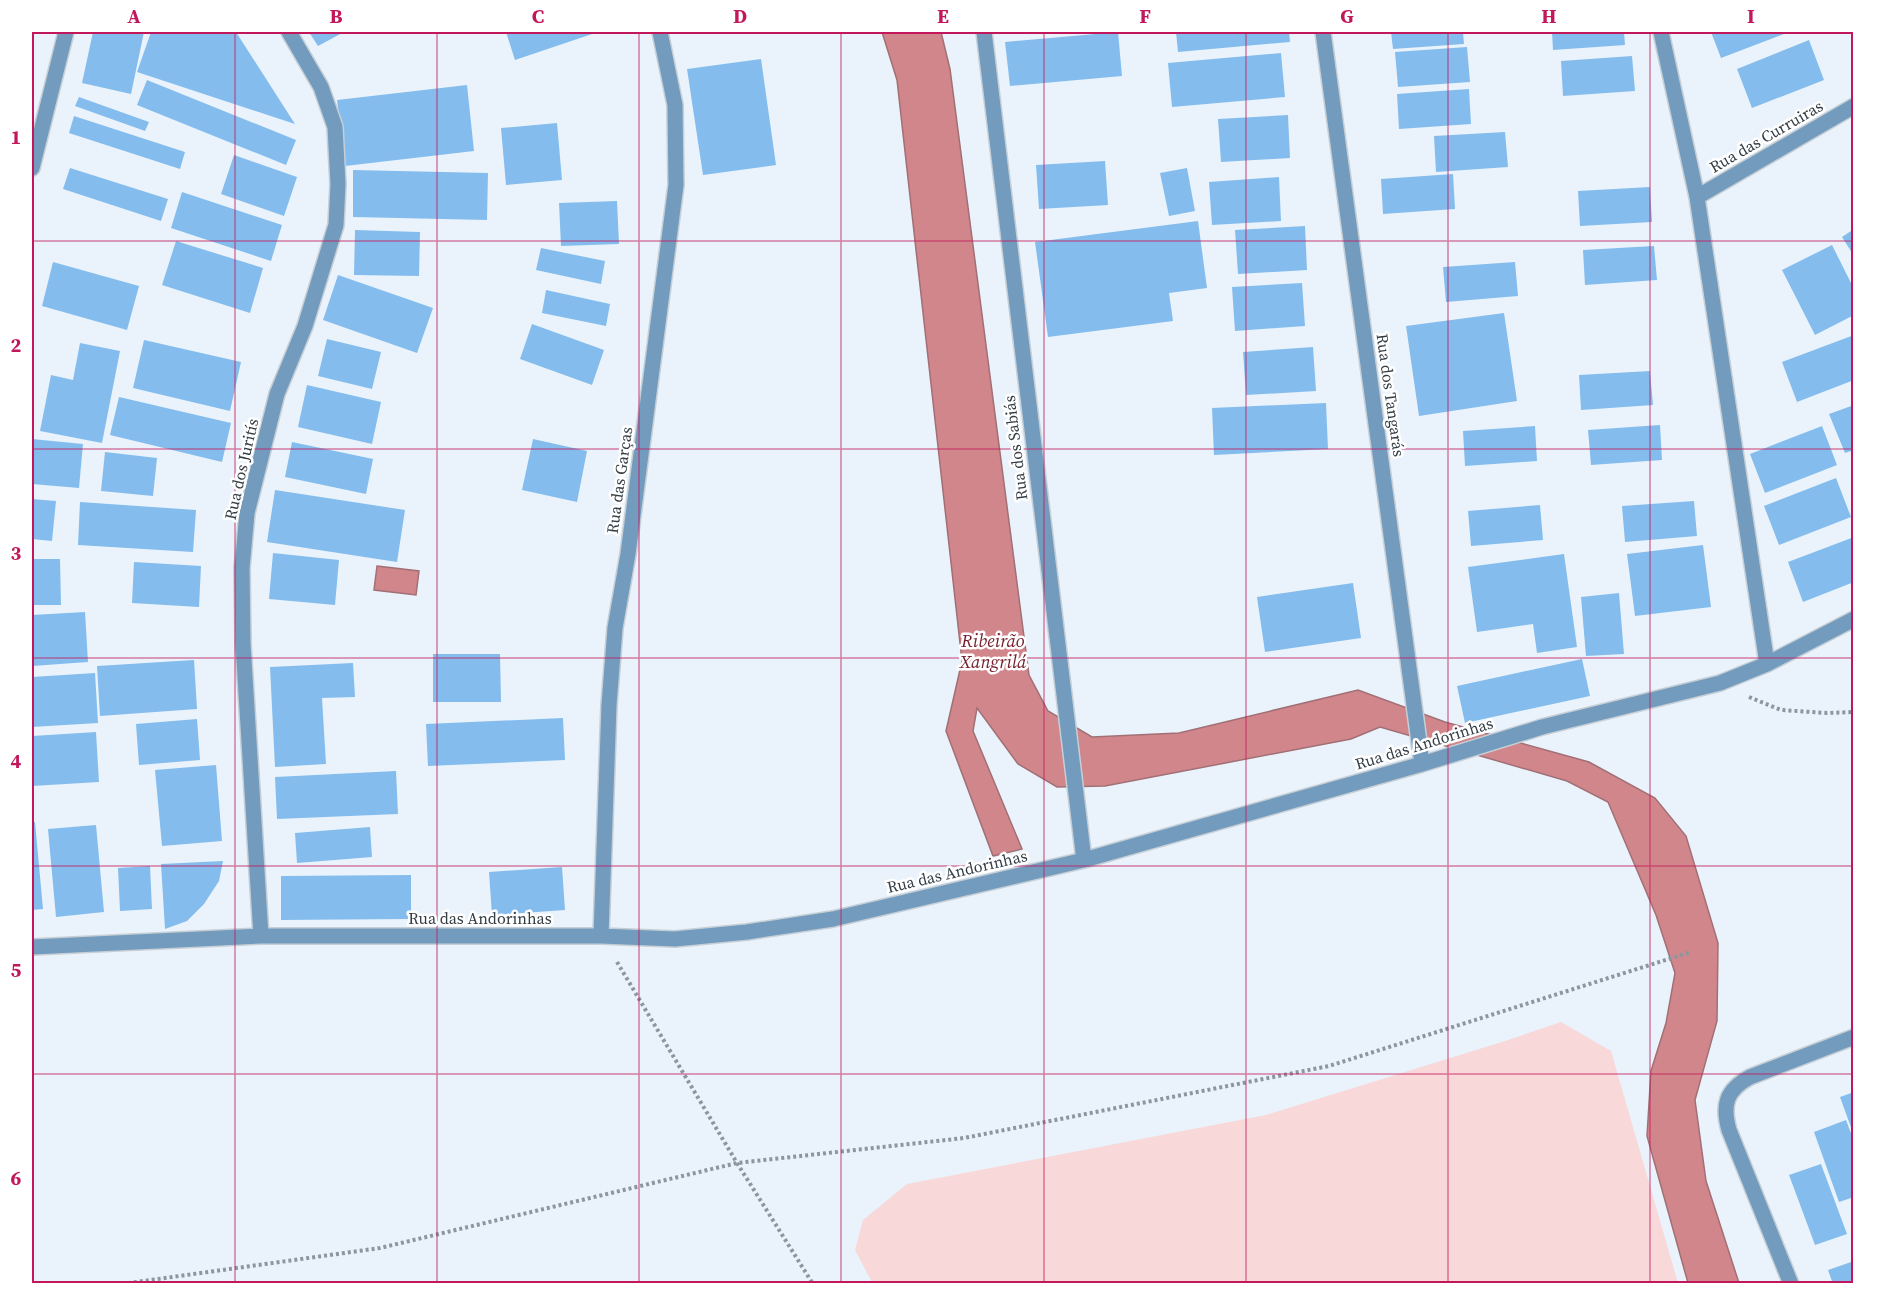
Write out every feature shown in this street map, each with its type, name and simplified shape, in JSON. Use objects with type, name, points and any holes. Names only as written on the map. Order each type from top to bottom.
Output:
[{"type":"street","points":[[32,168],[66,32]]},
{"type":"street","name":"Rua dos Juritís","points":[[261,936],[243,644],[242,568],[247,513],[277,394],[305,326],[336,225],[338,184],[335,127],[321,87],[289,32]]},
{"type":"street","name":"Rua das Garças","points":[[601,936],[609,705],[615,628],[628,554],[676,185],[675,105],[660,32]]},
{"type":"street","name":"Rua dos Sabiás","points":[[984,32],[1084,860]]},
{"type":"street","name":"Rua dos Tangarás","points":[[1323,32],[1422,764]]},
{"type":"street","points":[[1661,32],[1697,197],[1767,664]]},
{"type":"street","name":"Rua das Curruiras","points":[[1697,197],[1854,106]]},
{"type":"street","name":"Rua das Andorinhas","points":[[32,947],[261,936],[601,936],[675,939],[747,932],[833,919],[1084,860],[1422,764],[1542,727],[1720,683],[1767,664],[1854,619]]},
{"type":"street","points":[[1791,1284],[1729,1130],[1725,1106],[1729,1095],[1743,1081],[1854,1037]]},
{"type":"path","points":[[1720,683],[1781,710],[1854,712]]},
{"type":"path","points":[[601,936],[813,1284]]},
{"type":"path","points":[[122,1284],[380,1248],[737,1162],[964,1138],[1329,1066],[1691,952]]},
{"type":"shaded area","points":[[1561,1022],[1611,1051],[1678,1283],[873,1284],[855,1250],[863,1220],[907,1184],[1266,1115]]},
{"type":"water","name":"Ribeirão Xangrilá","points":[[882,32],[941,32],[950,69],[1029,675],[1048,711],[1092,737],[1179,733],[1358,690],[1445,722],[1589,762],[1655,798],[1686,836],[1718,943],[1717,1021],[1695,1100],[1706,1181],[1739,1283],[1688,1283],[1647,1136],[1651,1071],[1666,1023],[1675,973],[1656,915],[1608,802],[1567,781],[1380,727],[1351,739],[1105,786],[1057,787],[1018,764],[977,708],[973,731],[1022,849],[993,856],[946,731],[962,661],[897,80]]},
{"type":"water","points":[[377,566],[419,571],[416,595],[374,590]]},
{"type":"building","points":[[93,32],[144,32],[131,94],[82,83]]},
{"type":"building","points":[[151,32],[236,32],[295,124],[137,72]]},
{"type":"building","points":[[309,32],[344,32],[318,46]]},
{"type":"building","points":[[506,32],[598,32],[515,60]]},
{"type":"building","points":[[1118,32],[1122,76],[1010,86],[1005,42]]},
{"type":"building","points":[[1176,32],[1289,32],[1290,42],[1178,52]]},
{"type":"building","points":[[1391,32],[1463,32],[1464,44],[1393,49]]},
{"type":"building","points":[[1552,32],[1624,32],[1625,45],[1553,50]]},
{"type":"building","points":[[1711,32],[1789,32],[1721,58]]},
{"type":"building","points":[[1809,40],[1824,80],[1752,108],[1737,69]]},
{"type":"building","points":[[1467,47],[1470,82],[1398,87],[1395,52]]},
{"type":"building","points":[[1281,53],[1285,97],[1172,107],[1168,63]]},
{"type":"building","points":[[1632,56],[1635,91],[1563,96],[1561,61]]},
{"type":"building","points":[[761,59],[776,165],[703,175],[687,69]]},
{"type":"building","points":[[147,80],[296,140],[286,165],[137,105]]},
{"type":"building","points":[[467,85],[474,151],[345,166],[337,100]]},
{"type":"building","points":[[1469,89],[1471,124],[1399,129],[1397,94]]},
{"type":"building","points":[[79,97],[149,122],[145,131],[75,106]]},
{"type":"building","points":[[1288,115],[1290,158],[1221,162],[1218,119]]},
{"type":"building","points":[[74,116],[185,152],[180,169],[69,133]]},
{"type":"building","points":[[557,123],[562,180],[506,185],[501,128]]},
{"type":"building","points":[[1505,132],[1508,167],[1436,172],[1434,136]]},
{"type":"building","points":[[234,155],[297,177],[284,216],[221,194]]},
{"type":"building","points":[[1105,161],[1108,205],[1039,209],[1036,165]]},
{"type":"building","points":[[70,168],[168,199],[161,221],[63,189]]},
{"type":"building","points":[[1187,168],[1195,211],[1169,216],[1160,173]]},
{"type":"building","points":[[353,170],[488,173],[487,220],[353,217]]},
{"type":"building","points":[[1453,174],[1455,209],[1383,214],[1381,179]]},
{"type":"building","points":[[1279,177],[1281,221],[1212,225],[1209,182]]},
{"type":"building","points":[[1650,187],[1652,222],[1580,226],[1578,191]]},
{"type":"building","points":[[182,192],[282,225],[271,261],[171,228]]},
{"type":"building","points":[[617,201],[619,244],[561,246],[559,203]]},
{"type":"building","points":[[1198,221],[1207,288],[1169,293],[1173,321],[1048,337],[1035,242]]},
{"type":"building","points":[[1305,226],[1307,270],[1238,274],[1235,230]]},
{"type":"building","points":[[1854,229],[1854,256],[1842,237]]},
{"type":"building","points":[[355,230],[420,232],[419,276],[354,275]]},
{"type":"building","points":[[176,241],[263,268],[250,313],[162,285]]},
{"type":"building","points":[[1832,245],[1854,289],[1854,315],[1815,335],[1782,270]]},
{"type":"building","points":[[1654,246],[1657,280],[1585,285],[1583,250]]},
{"type":"building","points":[[541,248],[605,261],[601,284],[536,270]]},
{"type":"building","points":[[53,262],[139,286],[127,330],[42,306]]},
{"type":"building","points":[[1515,262],[1518,296],[1446,302],[1443,267]]},
{"type":"building","points":[[338,275],[433,308],[417,353],[323,320]]},
{"type":"building","points":[[1302,283],[1305,326],[1235,331],[1232,287]]},
{"type":"building","points":[[546,290],[610,304],[606,326],[542,313]]},
{"type":"building","points":[[1504,313],[1517,401],[1419,416],[1406,326]]},
{"type":"building","points":[[532,324],[604,350],[592,385],[520,359]]},
{"type":"building","points":[[1854,335],[1854,380],[1797,402],[1782,362]]},
{"type":"building","points":[[327,339],[381,352],[372,389],[318,376]]},
{"type":"building","points":[[144,340],[241,362],[230,411],[133,388]]},
{"type":"building","points":[[80,343],[120,351],[102,443],[40,431],[51,375],[73,380]]},
{"type":"building","points":[[1313,347],[1316,391],[1246,395],[1243,352]]},
{"type":"building","points":[[1650,371],[1653,405],[1581,410],[1579,375]]},
{"type":"building","points":[[307,385],[381,402],[372,444],[298,427]]},
{"type":"building","points":[[119,397],[231,423],[222,462],[110,435]]},
{"type":"building","points":[[1326,403],[1328,449],[1214,455],[1212,408]]},
{"type":"building","points":[[1854,405],[1854,450],[1845,453],[1829,414]]},
{"type":"building","points":[[1660,425],[1662,460],[1591,465],[1588,430]]},
{"type":"building","points":[[1535,426],[1537,461],[1465,466],[1463,431]]},
{"type":"building","points":[[1822,426],[1837,465],[1765,493],[1750,454]]},
{"type":"building","points":[[32,439],[83,444],[79,488],[32,484]]},
{"type":"building","points":[[533,439],[587,451],[577,502],[522,490]]},
{"type":"building","points":[[292,442],[373,459],[366,494],[285,477]]},
{"type":"building","points":[[105,452],[157,458],[153,496],[101,491]]},
{"type":"building","points":[[1836,478],[1851,517],[1779,545],[1764,506]]},
{"type":"building","points":[[275,490],[405,510],[397,562],[267,542]]},
{"type":"building","points":[[32,499],[56,501],[52,541],[32,539]]},
{"type":"building","points":[[1694,501],[1697,536],[1625,542],[1622,506]]},
{"type":"building","points":[[80,502],[196,510],[193,552],[78,545]]},
{"type":"building","points":[[1540,505],[1543,540],[1471,546],[1468,511]]},
{"type":"building","points":[[1854,537],[1854,582],[1803,602],[1788,562]]},
{"type":"building","points":[[1703,545],[1711,607],[1635,616],[1627,554]]},
{"type":"building","points":[[273,553],[339,560],[335,605],[269,599]]},
{"type":"building","points":[[1564,554],[1577,647],[1537,653],[1533,624],[1477,632],[1468,567]]},
{"type":"building","points":[[32,559],[60,559],[61,605],[32,605]]},
{"type":"building","points":[[134,562],[201,566],[199,607],[132,603]]},
{"type":"building","points":[[1353,583],[1361,638],[1265,652],[1257,597]]},
{"type":"building","points":[[1619,593],[1624,654],[1586,656],[1581,597]]},
{"type":"building","points":[[85,612],[88,662],[32,666],[32,615]]},
{"type":"building","points":[[433,654],[500,654],[501,702],[433,702]]},
{"type":"building","points":[[1582,659],[1590,696],[1465,723],[1457,686]]},
{"type":"building","points":[[194,660],[197,709],[100,716],[97,666]]},
{"type":"building","points":[[353,663],[355,697],[322,698],[326,764],[275,767],[270,667]]},
{"type":"building","points":[[95,673],[98,723],[32,727],[32,677]]},
{"type":"building","points":[[563,718],[565,760],[428,766],[426,724]]},
{"type":"building","points":[[197,719],[200,760],[139,765],[136,724]]},
{"type":"building","points":[[96,732],[99,782],[32,786],[32,736]]},
{"type":"building","points":[[216,765],[222,841],[162,846],[155,770]]},
{"type":"building","points":[[396,771],[398,814],[277,819],[275,777]]},
{"type":"building","points":[[32,822],[35,822],[43,909],[32,910]]},
{"type":"building","points":[[96,825],[104,912],[56,917],[48,829]]},
{"type":"building","points":[[370,827],[372,857],[297,863],[295,833]]},
{"type":"building","points":[[223,861],[219,881],[204,904],[187,921],[165,929],[161,864]]},
{"type":"building","points":[[150,866],[152,909],[120,911],[118,868]]},
{"type":"building","points":[[562,867],[565,910],[492,915],[489,872]]},
{"type":"building","points":[[411,875],[411,919],[281,920],[281,876]]},
{"type":"building","points":[[1854,1092],[1854,1133],[1853,1133],[1840,1097]]},
{"type":"building","points":[[1846,1120],[1854,1141],[1854,1197],[1839,1202],[1814,1132]]},
{"type":"building","points":[[1821,1164],[1847,1234],[1815,1245],[1789,1175]]},
{"type":"building","points":[[1854,1261],[1854,1284],[1833,1284],[1828,1270]]}]
